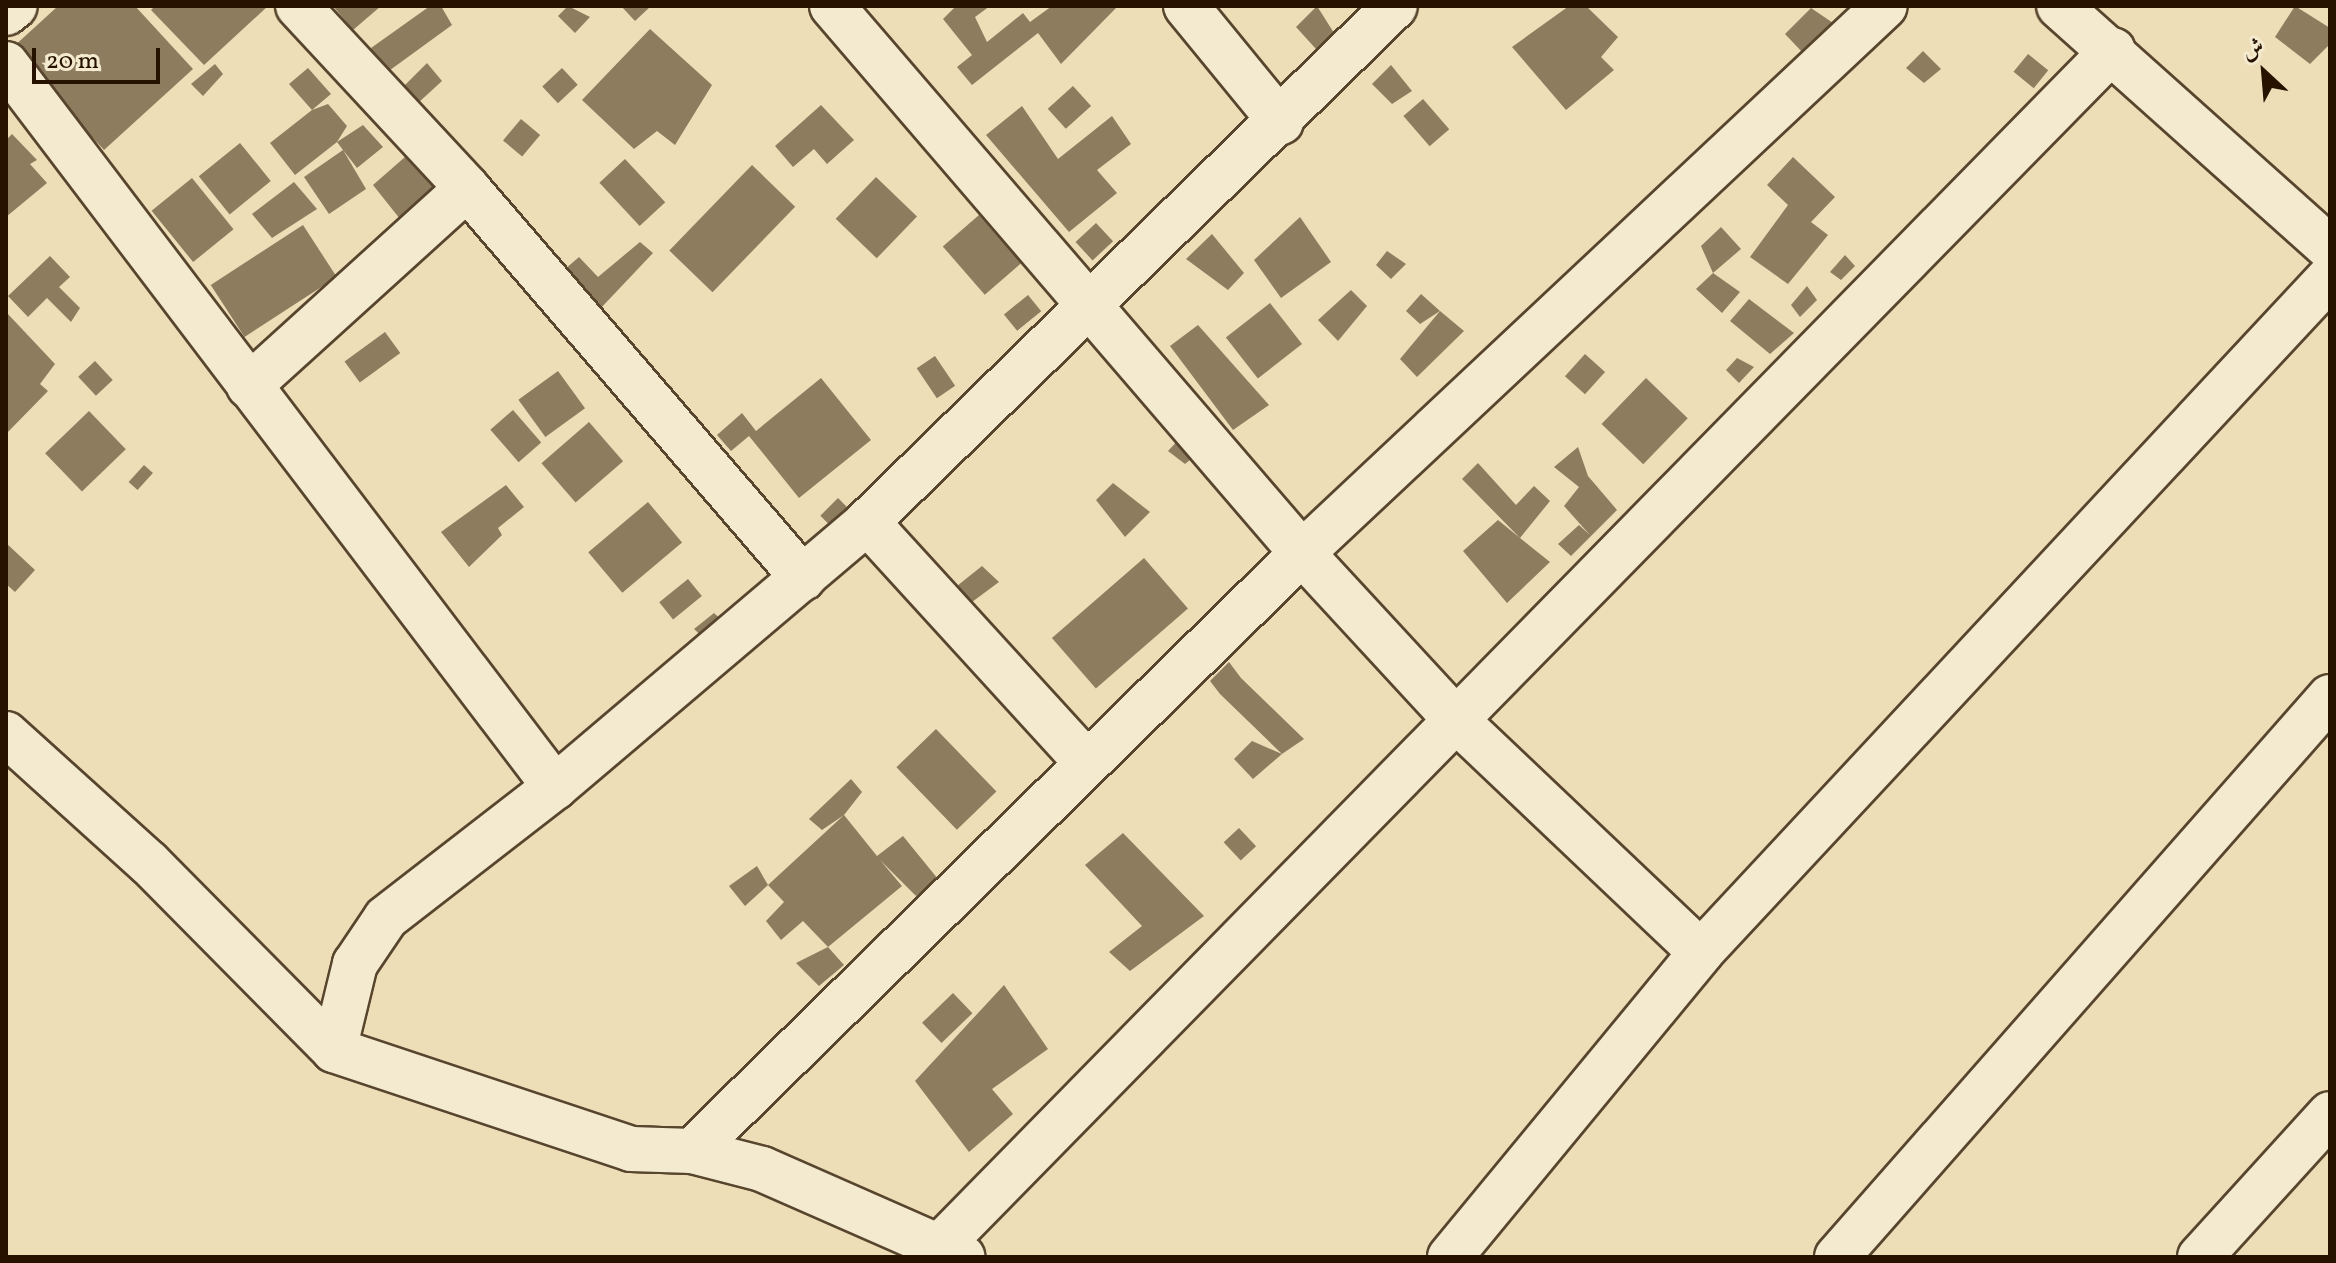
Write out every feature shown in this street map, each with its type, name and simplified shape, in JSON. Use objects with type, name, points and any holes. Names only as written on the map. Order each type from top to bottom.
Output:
[{"type":"street","points":[[6,13],[15,6]]},
{"type":"street","points":[[298,6],[467,188],[803,578]]},
{"type":"street","points":[[832,6],[1302,553],[1454,718],[1701,952]]},
{"type":"street","points":[[1186,6],[1281,122]]},
{"type":"street","points":[[334,1050],[355,964],[386,918],[555,787],[867,522],[1281,122],[1395,6]]},
{"type":"street","points":[[692,1151],[1302,553],[1885,6]]},
{"type":"street","points":[[2059,6],[2113,50],[2330,248]]},
{"type":"street","points":[[6,734],[149,863],[334,1050],[631,1149],[692,1151],[762,1169],[951,1251],[1454,718],[2113,50]]},
{"type":"street","points":[[6,64],[555,787]]},
{"type":"street","points":[[249,386],[467,188]]},
{"type":"street","points":[[1450,1257],[1701,952],[2330,277]]},
{"type":"street","points":[[867,522],[1087,763]]},
{"type":"street","points":[[1837,1257],[2330,697]]},
{"type":"street","points":[[2200,1257],[2330,1114]]},
{"type":"building","points":[[58,6],[135,6],[193,69],[104,150],[11,49]]},
{"type":"building","points":[[155,6],[268,6],[204,65],[151,10]]},
{"type":"building","points":[[333,6],[381,6],[353,30]]},
{"type":"building","points":[[430,6],[441,6],[452,25],[386,73],[371,48]]},
{"type":"building","points":[[568,6],[590,17],[575,33],[558,16]]},
{"type":"building","points":[[621,6],[651,6],[635,21]]},
{"type":"building","points":[[956,6],[990,6],[975,17],[987,42],[1023,13],[1030,22],[1052,6],[1116,8],[1061,64],[1038,33],[972,85],[957,67],[972,55],[943,19]]},
{"type":"building","points":[[1317,6],[1334,33],[1316,49],[1296,27]]},
{"type":"building","points":[[1569,6],[1586,6],[1618,37],[1601,57],[1614,70],[1566,110],[1512,47]]},
{"type":"building","points":[[2295,6],[2330,28],[2330,44],[2310,64],[2275,37]]},
{"type":"building","points":[[1811,8],[1836,25],[1804,54],[1785,34]]},
{"type":"building","points":[[650,29],[712,85],[675,145],[657,131],[634,149],[582,100]]},
{"type":"building","points":[[1923,51],[1941,69],[1924,83],[1906,68]]},
{"type":"building","points":[[2028,54],[2048,70],[2034,88],[2014,72]]},
{"type":"building","points":[[427,63],[442,81],[418,103],[401,89]]},
{"type":"building","points":[[215,64],[223,74],[203,96],[191,84]]},
{"type":"building","points":[[1391,65],[1412,91],[1392,104],[1372,84]]},
{"type":"building","points":[[308,68],[331,94],[312,110],[289,84]]},
{"type":"building","points":[[562,68],[578,85],[558,103],[542,86]]},
{"type":"building","points":[[1073,86],[1091,106],[1066,129],[1048,109]]},
{"type":"building","points":[[1423,99],[1449,129],[1430,146],[1403,116]]},
{"type":"building","points":[[328,104],[347,126],[337,142],[295,175],[270,143],[312,110]]},
{"type":"building","points":[[821,105],[854,140],[827,164],[814,149],[793,167],[775,146]]},
{"type":"building","points":[[1022,106],[1058,159],[1112,116],[1131,144],[1097,170],[1117,193],[1069,232],[986,135]]},
{"type":"building","points":[[521,119],[540,135],[522,157],[503,140]]},
{"type":"building","points":[[363,125],[383,147],[357,168],[337,142]]},
{"type":"building","points":[[12,134],[37,160],[30,164],[47,183],[6,217],[6,140]]},
{"type":"building","points":[[240,143],[271,181],[230,214],[199,176]]},
{"type":"building","points":[[343,150],[366,189],[329,214],[304,177]]},
{"type":"building","points":[[405,157],[449,204],[408,229],[373,185]]},
{"type":"building","points":[[1793,157],[1835,197],[1811,222],[1828,235],[1788,284],[1750,257],[1788,205],[1767,185]]},
{"type":"building","points":[[625,159],[665,202],[640,226],[599,183]]},
{"type":"building","points":[[752,165],[795,207],[712,292],[669,251]]},
{"type":"building","points":[[876,177],[917,217],[877,258],[836,219]]},
{"type":"building","points":[[192,178],[234,229],[193,262],[152,211]]},
{"type":"building","points":[[294,182],[317,209],[272,238],[252,214]]},
{"type":"building","points":[[979,215],[1021,263],[985,295],[943,246]]},
{"type":"building","points":[[1300,217],[1331,262],[1281,298],[1254,260]]},
{"type":"building","points":[[1096,223],[1113,241],[1093,260],[1076,242]]},
{"type":"building","points":[[303,225],[337,277],[245,337],[211,285]]},
{"type":"building","points":[[1721,227],[1741,249],[1713,273],[1701,246]]},
{"type":"building","points":[[1212,234],[1244,273],[1228,290],[1186,259]]},
{"type":"building","points":[[640,242],[653,253],[600,309],[564,270],[579,257],[598,277]]},
{"type":"building","points":[[1387,251],[1406,264],[1391,279],[1376,265]]},
{"type":"building","points":[[1845,255],[1855,266],[1841,280],[1830,272]]},
{"type":"building","points":[[50,256],[70,277],[59,287],[80,308],[71,322],[47,298],[28,317],[8,296]]},
{"type":"building","points":[[1713,273],[1740,292],[1722,313],[1696,289]]},
{"type":"building","points":[[1807,286],[1817,300],[1800,317],[1791,305]]},
{"type":"building","points":[[1351,290],[1367,306],[1338,341],[1318,320]]},
{"type":"building","points":[[1421,294],[1440,311],[1420,324],[1406,311]]},
{"type":"building","points":[[1028,295],[1041,311],[1017,331],[1004,315]]},
{"type":"building","points":[[1749,299],[1794,333],[1770,354],[1730,321]]},
{"type":"building","points":[[1270,303],[1302,344],[1258,378],[1226,337]]},
{"type":"building","points":[[1440,311],[1464,331],[1417,377],[1400,359]]},
{"type":"building","points":[[6,312],[55,364],[40,384],[48,391],[6,434]]},
{"type":"building","points":[[1198,325],[1269,405],[1233,430],[1170,346]]},
{"type":"building","points":[[385,332],[400,353],[360,382],[345,361]]},
{"type":"building","points":[[1585,354],[1605,372],[1585,394],[1565,376]]},
{"type":"building","points":[[935,356],[955,386],[937,398],[917,368]]},
{"type":"building","points":[[1737,358],[1754,367],[1739,383],[1726,370]]},
{"type":"building","points":[[95,361],[113,380],[96,396],[78,377]]},
{"type":"building","points":[[558,371],[585,408],[545,437],[518,400]]},
{"type":"building","points":[[821,378],[871,440],[799,498],[749,436],[731,451],[717,435],[742,413],[756,431]]},
{"type":"building","points":[[1646,378],[1688,418],[1643,464],[1602,424]]},
{"type":"building","points":[[513,410],[541,442],[519,462],[490,430]]},
{"type":"building","points":[[89,411],[126,449],[82,491],[45,453]]},
{"type":"building","points":[[589,422],[623,461],[576,503],[541,463]]},
{"type":"building","points":[[1180,438],[1196,455],[1185,464],[1168,451]]},
{"type":"building","points":[[1578,447],[1588,476],[1617,510],[1571,556],[1558,544],[1579,525],[1590,535],[1564,506],[1579,487],[1554,467]]},
{"type":"building","points":[[1478,463],[1516,505],[1534,486],[1550,501],[1520,538],[1462,479]]},
{"type":"building","points":[[144,465],[153,473],[138,490],[129,482]]},
{"type":"building","points":[[1113,483],[1150,512],[1125,537],[1096,500]]},
{"type":"building","points":[[506,485],[524,507],[498,528],[502,535],[469,567],[441,532]]},
{"type":"building","points":[[838,498],[848,508],[830,526],[820,516]]},
{"type":"building","points":[[648,502],[682,543],[622,593],[588,552]]},
{"type":"building","points":[[1498,520],[1550,562],[1507,603],[1463,551]]},
{"type":"building","points":[[6,543],[35,570],[15,592],[6,584]]},
{"type":"building","points":[[1144,558],[1188,609],[1096,689],[1052,638]]},
{"type":"building","points":[[982,566],[999,582],[972,602],[957,586]]},
{"type":"building","points":[[688,579],[702,596],[673,619],[659,602]]},
{"type":"building","points":[[714,613],[727,625],[707,641],[694,629]]},
{"type":"building","points":[[1229,662],[1241,678],[1304,739],[1282,754],[1220,694],[1210,681]]},
{"type":"building","points":[[936,729],[996,792],[957,830],[896,767]]},
{"type":"building","points":[[1252,741],[1282,754],[1253,779],[1234,759]]},
{"type":"building","points":[[851,779],[862,792],[844,815],[822,830],[809,819]]},
{"type":"building","points":[[844,815],[877,856],[903,836],[938,879],[916,896],[880,860],[902,886],[828,947],[803,921],[781,940],[766,921],[784,902],[768,885]]},
{"type":"building","points":[[1239,828],[1256,846],[1241,861],[1224,842]]},
{"type":"building","points":[[1123,833],[1204,916],[1130,971],[1109,952],[1142,926],[1085,865]]},
{"type":"building","points":[[757,866],[768,885],[745,906],[729,886]]},
{"type":"building","points":[[828,947],[844,965],[819,986],[796,963]]},
{"type":"building","points":[[1004,985],[1048,1049],[992,1089],[1013,1114],[969,1152],[915,1081]]},
{"type":"building","points":[[953,993],[972,1013],[942,1043],[922,1023]]}]
